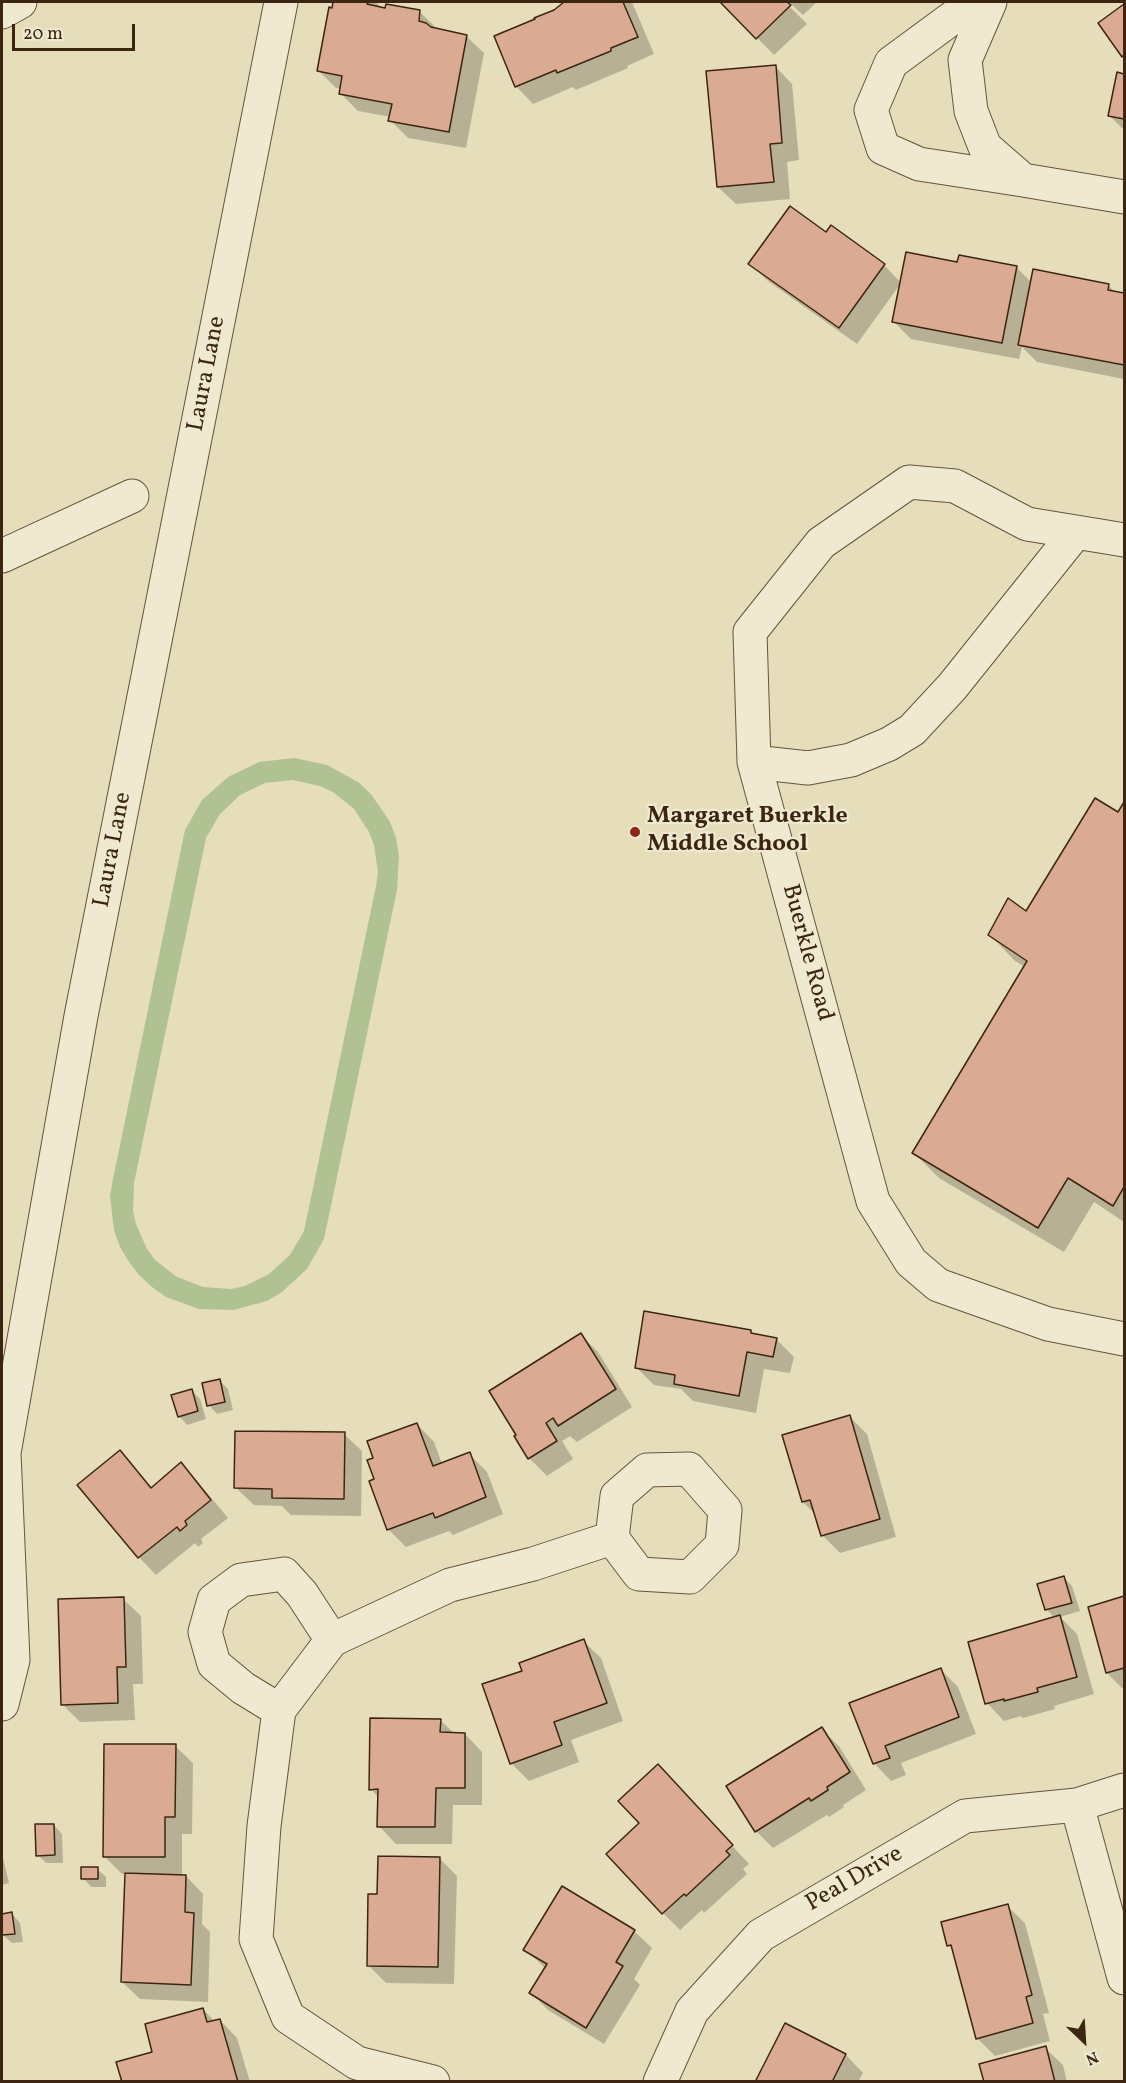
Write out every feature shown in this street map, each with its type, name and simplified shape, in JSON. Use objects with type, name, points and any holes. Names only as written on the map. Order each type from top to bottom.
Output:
[{"type":"street","points":[[2,12],[21,2]]},
{"type":"street","name":"Laura Lane","points":[[2,1704],[14,1660],[4,1453],[81,1016],[281,2]]},
{"type":"street","points":[[974,2],[891,63],[871,110],[883,148],[919,164],[1125,197]]},
{"type":"street","points":[[990,2],[965,60],[971,111],[985,147],[1023,180]]},
{"type":"street","name":"Buerkle Road","points":[[1125,540],[1027,524],[955,486],[909,482],[821,543],[750,632],[754,762],[873,1201],[910,1262],[938,1285],[1048,1324],[1125,1339]]},
{"type":"street","points":[[2,556],[132,496]]},
{"type":"street","points":[[754,762],[808,768],[851,760],[889,744],[912,730],[952,687],[1076,532]]},
{"type":"street","points":[[433,2082],[357,2063],[288,2017],[256,1939],[264,1826],[279,1710],[332,1640],[450,1585],[534,1564],[612,1538]]},
{"type":"street","points":[[279,1710],[243,1689],[214,1664],[205,1632],[214,1600],[241,1580],[284,1574],[302,1594],[332,1640]]},
{"type":"street","name":"Peal Drive","points":[[660,2082],[692,2011],[761,1935],[965,1816],[1077,1804],[1125,1790]]},
{"type":"street","points":[[1077,1804],[1125,1978]]},
{"type":"green space","points":[[294,758],[327,765],[358,782],[371,794],[390,822],[396,838],[399,856],[397,890],[324,1239],[307,1269],[282,1292],[267,1301],[233,1310],[199,1309],[166,1297],[139,1275],[120,1247],[114,1230],[110,1196],[185,830],[202,800],[228,777],[259,762]],"holes":[[[293,780],[320,786],[333,792],[354,809],[369,832],[374,845],[378,872],[304,1231],[290,1255],[269,1274],[245,1286],[231,1289],[203,1287],[177,1277],[155,1260],[147,1249],[133,1211],[134,1183],[206,838],[220,814],[240,795],[265,783]]]},
{"type":"building","points":[[333,2],[368,2],[367,4],[385,8],[386,4],[420,10],[419,21],[431,27],[467,35],[449,132],[388,121],[392,104],[339,94],[342,76],[317,71],[329,7],[332,8]]},
{"type":"building","points":[[564,2],[623,2],[638,37],[611,48],[611,51],[557,73],[556,70],[515,87],[494,36],[554,10]]},
{"type":"building","points":[[720,2],[787,2],[791,5],[756,39]]},
{"type":"building","points":[[1124,4],[1124,55],[1122,57],[1098,23]]},
{"type":"building","points":[[776,65],[782,143],[770,144],[774,182],[717,187],[706,71]]},
{"type":"building","points":[[1117,72],[1124,74],[1124,119],[1108,116]]},
{"type":"building","points":[[790,206],[826,232],[831,225],[885,264],[839,328],[748,264]]},
{"type":"building","points":[[906,252],[957,262],[959,255],[1017,266],[1002,343],[892,322]]},
{"type":"building","points":[[1033,269],[1109,284],[1108,290],[1124,293],[1124,365],[1018,345]]},
{"type":"building","points":[[1095,798],[1118,812],[1124,802],[1124,1187],[1113,1206],[1068,1178],[1038,1228],[912,1153],[1027,961],[988,935],[1008,898],[1026,911]]},
{"type":"building","points":[[644,1311],[751,1330],[751,1333],[777,1338],[773,1357],[747,1352],[739,1396],[674,1384],[675,1375],[635,1368]]},
{"type":"building","points":[[581,1333],[616,1389],[558,1426],[553,1418],[546,1423],[557,1441],[528,1459],[489,1391]]},
{"type":"building","points":[[220,1379],[225,1402],[207,1406],[202,1383]]},
{"type":"building","points":[[192,1389],[198,1411],[178,1417],[171,1395]]},
{"type":"building","points":[[850,1415],[880,1519],[821,1536],[810,1500],[802,1502],[782,1435]]},
{"type":"building","points":[[417,1423],[433,1466],[470,1452],[486,1497],[435,1518],[433,1513],[387,1530],[369,1481],[374,1479],[367,1460],[373,1458],[367,1441]]},
{"type":"building","points":[[235,1431],[345,1432],[344,1499],[272,1498],[272,1489],[234,1488]]},
{"type":"building","points":[[120,1450],[151,1488],[181,1462],[211,1500],[185,1521],[187,1525],[180,1531],[177,1527],[138,1558],[77,1485]]},
{"type":"building","points":[[1064,1576],[1072,1603],[1045,1610],[1037,1584]]},
{"type":"building","points":[[1124,1596],[1124,1668],[1106,1673],[1088,1607]]},
{"type":"building","points":[[124,1597],[126,1667],[117,1667],[118,1703],[61,1705],[58,1599]]},
{"type":"building","points":[[1060,1615],[1077,1677],[1037,1688],[1038,1692],[985,1704],[968,1642]]},
{"type":"building","points":[[584,1639],[607,1703],[554,1722],[562,1745],[510,1764],[482,1684],[522,1671],[519,1663]]},
{"type":"building","points":[[941,1668],[959,1717],[885,1746],[890,1758],[873,1764],[849,1703]]},
{"type":"building","points":[[370,1718],[441,1719],[440,1732],[465,1733],[465,1788],[436,1788],[435,1827],[377,1827],[378,1789],[369,1790]]},
{"type":"building","points":[[822,1727],[850,1772],[811,1801],[809,1798],[755,1832],[726,1786]]},
{"type":"building","points":[[104,1744],[176,1744],[175,1817],[165,1817],[165,1857],[103,1857]]},
{"type":"building","points":[[658,1764],[733,1845],[726,1851],[730,1855],[686,1896],[684,1894],[662,1914],[606,1854],[639,1823],[618,1801]]},
{"type":"building","points":[[35,1824],[54,1824],[55,1855],[36,1856]]},
{"type":"building","points":[[378,1856],[440,1857],[438,1967],[367,1966],[368,1894],[377,1894]]},
{"type":"building","points":[[81,1867],[98,1867],[98,1879],[81,1879]]},
{"type":"building","points":[[125,1873],[186,1875],[185,1912],[194,1913],[191,1985],[121,1982]]},
{"type":"building","points":[[562,1886],[635,1930],[616,1962],[623,1966],[586,2028],[529,1993],[547,1964],[523,1950]]},
{"type":"building","points":[[1008,1904],[1032,1995],[1026,1997],[1033,2023],[976,2039],[951,1945],[947,1946],[941,1922]]},
{"type":"building","points":[[12,1912],[15,1934],[2,1935],[2,1914]]},
{"type":"building","points":[[203,2008],[207,2022],[220,2019],[238,2082],[122,2082],[116,2062],[152,2052],[145,2024]]},
{"type":"building","points":[[785,2023],[846,2054],[832,2082],[755,2082]]},
{"type":"building","points":[[1046,2046],[1055,2082],[984,2082],[979,2064]]},
{"type":"place","name":"Margaret Buerkle Middle School","points":[[635,832]]}]
